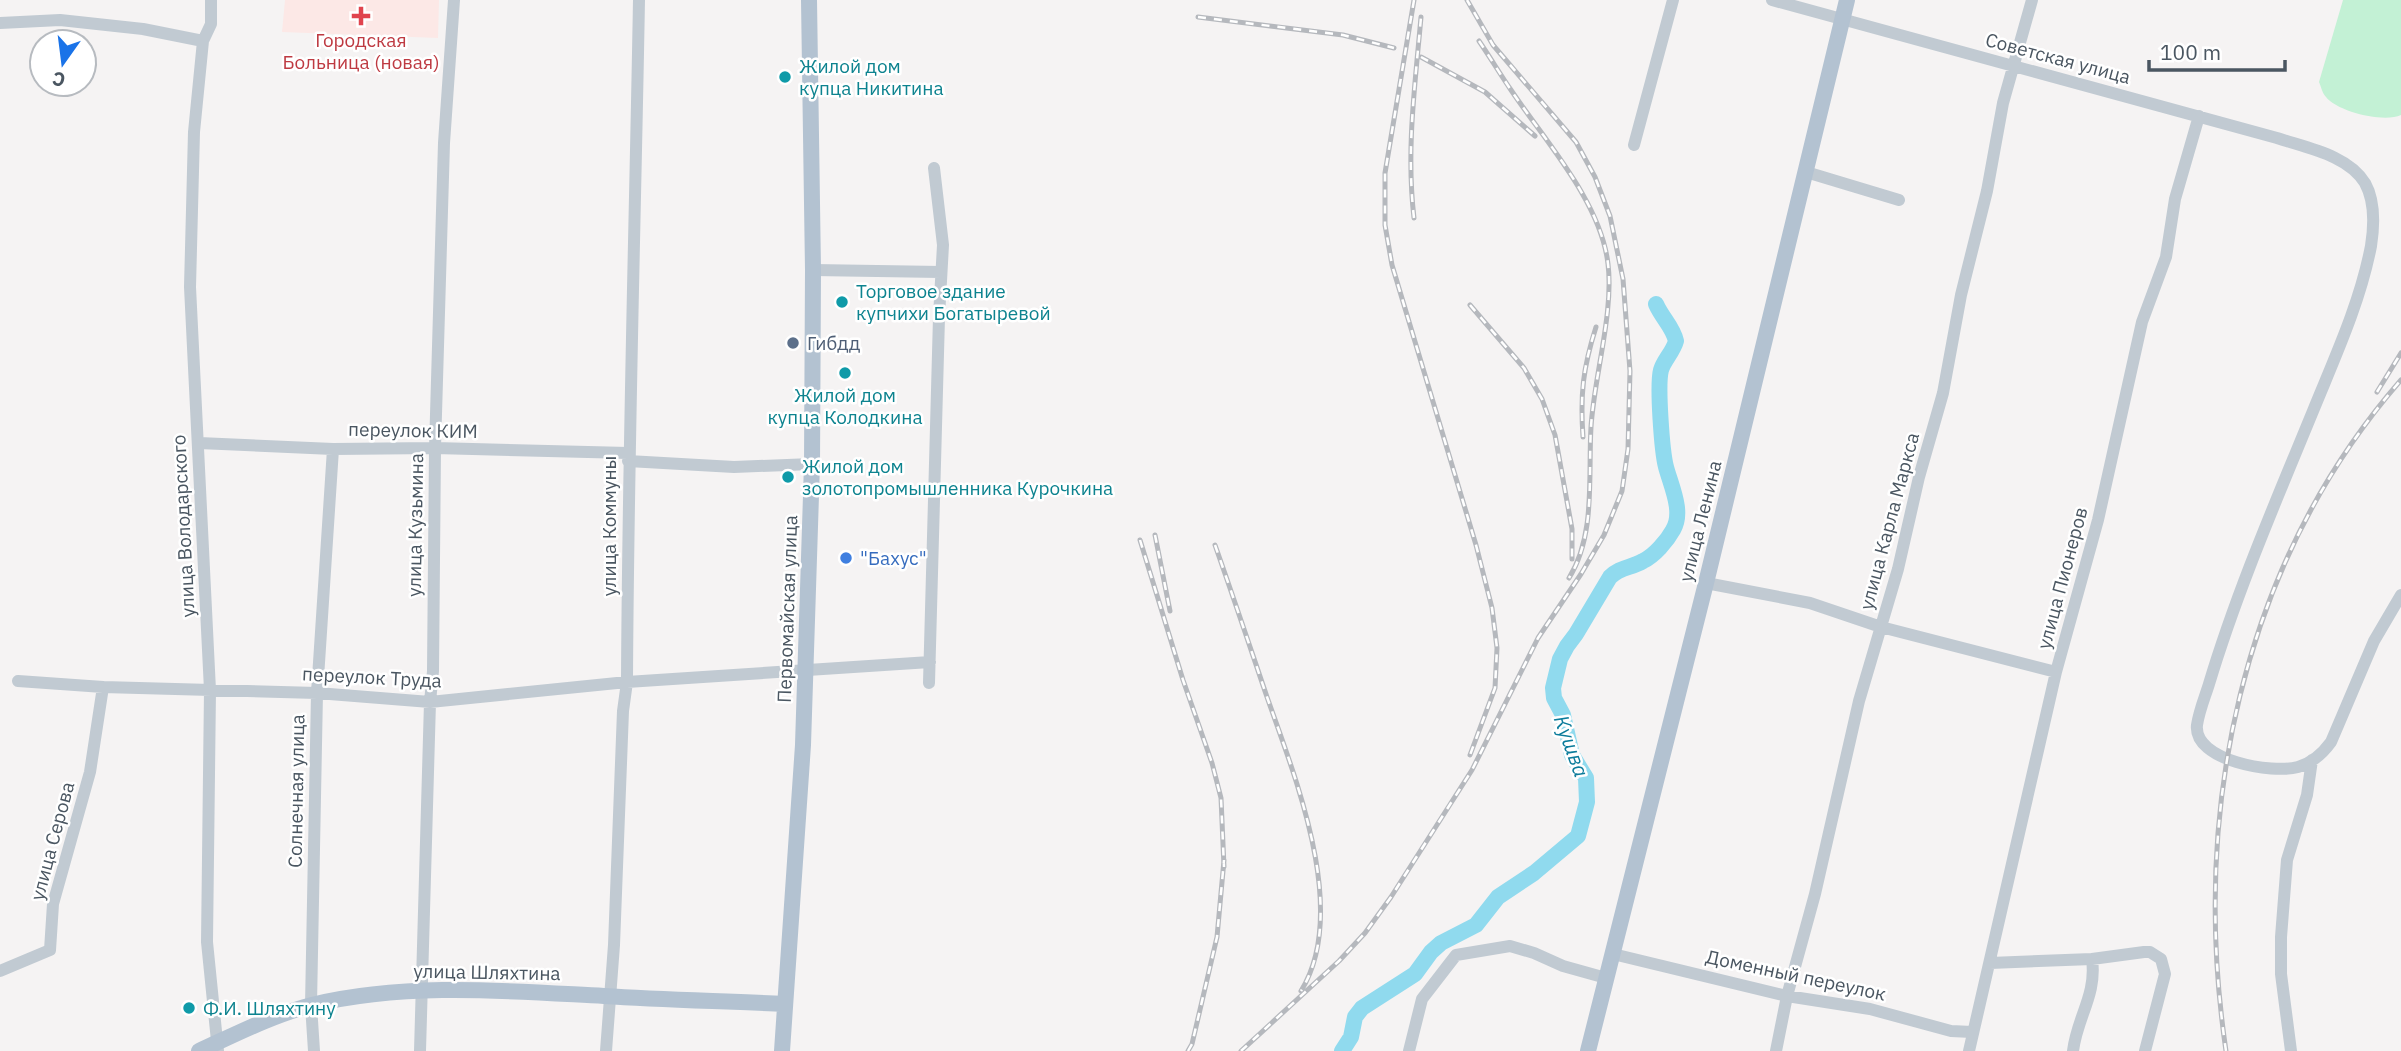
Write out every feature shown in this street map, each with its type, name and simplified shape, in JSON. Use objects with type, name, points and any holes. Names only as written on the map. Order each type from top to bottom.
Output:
[{"type":"main road","name":"Первомайская улица","points":[[782,1051],[803,745],[812,464],[813,270],[808,0]]},
{"type":"main road","name":"улица Ленина","points":[[1588,1051],[1706,583],[1847,0]]},
{"type":"main road","name":"улица Шляхтина","points":[[199,1051],[217,1047],[259,1024],[311,1006],[376,995],[508,992],[785,1004]]},
{"type":"street","name":"улица Володарского","points":[[211,0],[211,24],[203,41],[194,132],[190,287],[210,690],[207,942],[217,1047]]},
{"type":"street","name":"улица Кузьмина","points":[[420,1051],[433,671],[435,448],[444,142],[454,0]]},
{"type":"street","name":"улица Коммуны","points":[[606,1051],[614,945],[623,711],[627,682],[628,457],[635,265],[639,0]]},
{"type":"street","points":[[1634,145],[1674,0]]},
{"type":"street","name":"Советская улица","points":[[1772,0],[2277,138],[2337,159],[2347,164],[2365,182],[2370,194],[2373,222],[2370,251],[2360,290],[2262,538],[2214,667],[2197,724],[2197,737],[2203,746],[2213,754],[2227,759],[2274,768],[2299,766],[2312,760]]},
{"type":"street","name":"улица Карла Маркса","points":[[1776,1051],[1859,701],[1943,394],[1961,295],[1987,191],[2003,103],[2032,0]]},
{"type":"street","points":[[0,23],[60,20],[143,29],[203,41]]},
{"type":"street","name":"улица Пионеров","points":[[1969,1051],[2056,672],[2098,520],[2142,322],[2166,257],[2175,199],[2199,116]]},
{"type":"street","points":[[929,683],[943,245],[934,169]]},
{"type":"street","points":[[1806,172],[1899,200]]},
{"type":"street","points":[[813,270],[941,272]]},
{"type":"street","name":"переулок КИМ","points":[[199,443],[333,449],[435,448],[628,457],[734,467],[812,464]]},
{"type":"street","name":"Солнечная улица","points":[[314,1051],[311,1006],[317,693],[333,449]]},
{"type":"street","points":[[1706,583],[1810,603],[1881,627],[2056,672]]},
{"type":"street","points":[[2291,1051],[2281,974],[2287,860],[2307,795],[2312,760],[2323,753],[2331,741],[2374,641],[2401,595]]},
{"type":"street","name":"переулок Труда","points":[[18,681],[103,687],[317,693],[430,702],[627,682],[930,662]]},
{"type":"street","name":"улица Серова","points":[[0,971],[50,950],[53,904],[90,772],[103,687]]},
{"type":"street","points":[[1409,1051],[1422,999],[1456,955],[1510,946],[1563,966],[1606,978]]},
{"type":"street","points":[[1990,962],[2092,959],[2150,952],[2161,959],[2165,974],[2145,1051]]},
{"type":"street","name":"Доменный переулок","points":[[1613,954],[1787,996],[1870,1009],[1951,1031],[1972,1032]]},
{"type":"street","points":[[2073,1051],[2077,1029],[2092,990],[2092,959]]},
{"type":"shaded area","name":"Городская Больница (новая)","points":[[285,0],[439,0],[438,38],[282,32]]},
{"type":"green space","points":[[2343,0],[2401,0],[2401,115],[2384,118],[2362,115],[2340,107],[2323,94],[2319,82]]},
{"type":"waterway","name":"Кушва","points":[[1342,1051],[1351,1037],[1355,1017],[1362,1008],[1415,974],[1441,943],[1476,925],[1498,897],[1534,873],[1578,836],[1587,802],[1586,778],[1572,755],[1563,715],[1554,698],[1553,688],[1560,659],[1610,577],[1656,552],[1676,523],[1676,499],[1664,459],[1660,418],[1661,370],[1676,341],[1656,304]]},
{"type":"railway","points":[[1414,0],[1385,173],[1385,225],[1392,265],[1476,545],[1492,608],[1497,648],[1495,688],[1470,755]]},
{"type":"railway","points":[[1241,1051],[1339,961],[1365,933],[1391,897],[1472,770],[1538,638],[1604,535],[1622,491],[1628,449],[1630,371],[1623,279],[1610,216],[1595,177],[1576,142],[1493,45],[1467,0]]},
{"type":"railway","points":[[1198,17],[1343,35],[1394,48]]},
{"type":"railway","points":[[1414,218],[1411,143],[1421,17]]},
{"type":"railway","points":[[1479,41],[1583,195],[1595,218],[1608,264],[1606,323],[1591,427],[1587,524],[1578,561],[1569,578]]},
{"type":"railway","points":[[1421,57],[1485,92],[1535,136]]},
{"type":"railway","points":[[1470,305],[1524,368],[1542,399],[1555,435],[1572,529],[1572,559]]},
{"type":"railway","points":[[1583,437],[1584,381],[1596,327]]},
{"type":"railway","points":[[2377,392],[2401,353]]},
{"type":"railway","points":[[2226,1051],[2217,961],[2216,872],[2224,783],[2240,696],[2266,611],[2301,529],[2346,452],[2401,380]]},
{"type":"railway","points":[[1155,535],[1170,611]]},
{"type":"railway","points":[[1140,540],[1221,798],[1224,867]]},
{"type":"railway","points":[[1215,545],[1291,766],[1313,844],[1319,884],[1320,923],[1315,959],[1301,991]]},
{"type":"railway","points":[[1188,1051],[1192,1044],[1217,937],[1224,860]]},
{"type":"place","name":"Городская Больница (новая)","points":[[361,16]]},
{"type":"place","name":"Жилой дом купца Никитина","points":[[785,77]]},
{"type":"place","name":"Торговое здание купчихи Богатыревой","points":[[842,302]]},
{"type":"place","name":"Гибдд","points":[[793,343]]},
{"type":"place","name":"Жилой дом купца Колодкина","points":[[845,373]]},
{"type":"place","name":"Жилой дом золотопромышленника Курочкина","points":[[788,477]]},
{"type":"place","name":"\"Бахус\"","points":[[846,558]]},
{"type":"place","name":"Ф.И. Шляхтину","points":[[189,1008]]}]
